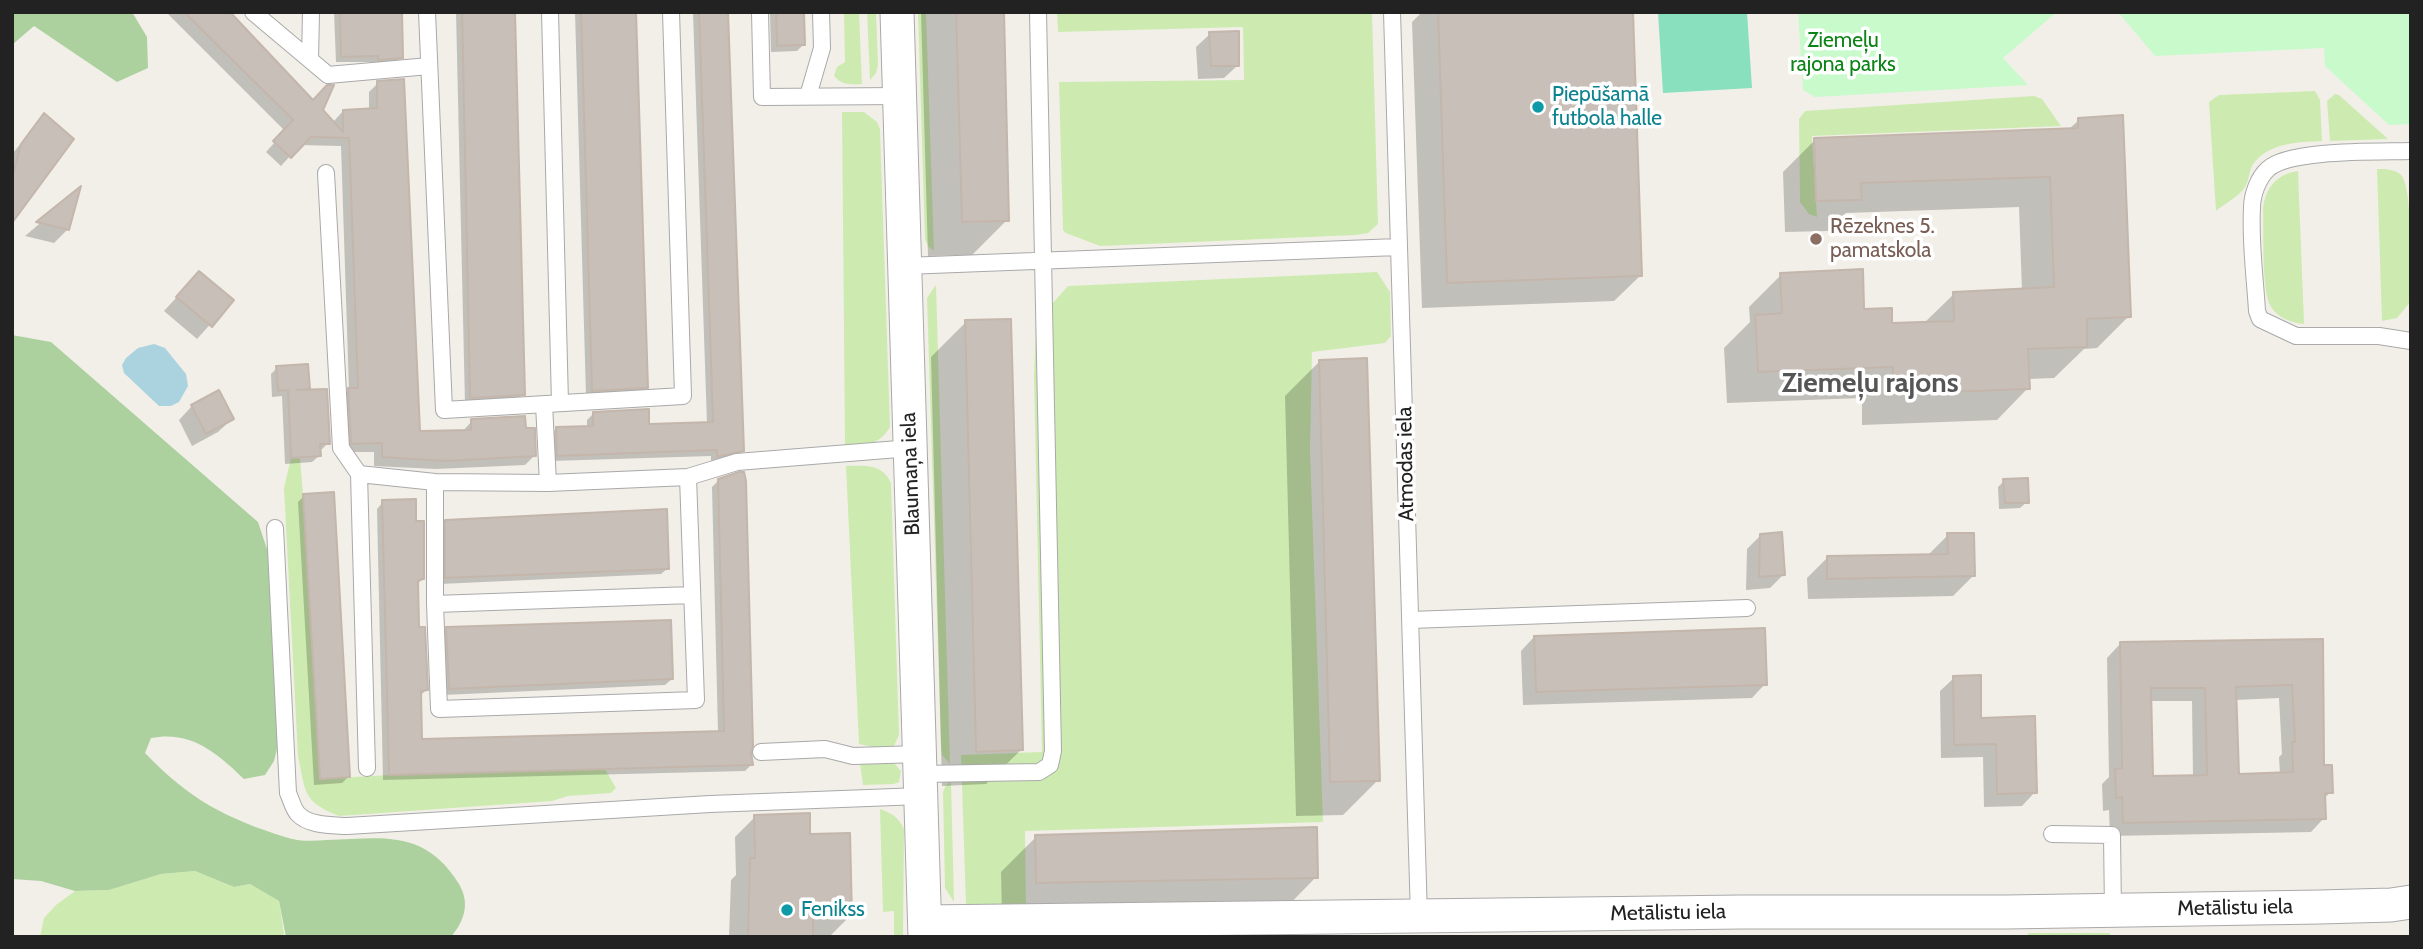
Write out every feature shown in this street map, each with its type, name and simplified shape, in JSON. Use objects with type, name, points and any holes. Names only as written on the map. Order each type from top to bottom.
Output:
[{"type":"street","name":"Blaumaņa iela","points":[[897,12],[925,929]]},
{"type":"street","name":"Metālistu iela","points":[[925,929],[1419,916],[2113,911],[2367,906],[2411,902]]},
{"type":"lane","points":[[253,12],[328,75],[429,66]]},
{"type":"lane","points":[[310,60],[311,12]]},
{"type":"lane","points":[[427,12],[444,410],[683,396],[671,12]]},
{"type":"lane","points":[[548,483],[552,403],[550,12]]},
{"type":"lane","points":[[275,528],[288,793],[298,814],[310,821],[346,826],[710,804],[920,774],[1039,772],[1050,765],[1053,751],[1038,12]]},
{"type":"lane","name":"Atmodas iela","points":[[1392,12],[1419,916]]},
{"type":"lane","points":[[804,15],[821,13],[822,48],[808,96]]},
{"type":"lane","points":[[765,15],[762,97],[900,96]]},
{"type":"lane","points":[[2411,151],[2326,155],[2279,162],[2267,169],[2260,181],[2252,207],[2257,311],[2260,319],[2296,336],[2379,336],[2411,341]]},
{"type":"lane","points":[[326,173],[341,448],[359,474],[367,768]]},
{"type":"lane","points":[[905,266],[1398,247]]},
{"type":"lane","points":[[359,474],[435,482],[548,483],[688,477],[737,462],[911,448]]},
{"type":"lane","points":[[435,482],[435,604],[439,709],[695,700],[688,477]]},
{"type":"lane","points":[[435,604],[692,595]]},
{"type":"lane","points":[[1410,620],[1747,608]]},
{"type":"lane","points":[[761,752],[825,749],[920,774]]},
{"type":"lane","points":[[2052,834],[2112,835],[2113,911]]},
{"type":"green space","points":[[12,12],[132,12],[147,37],[148,68],[117,82],[34,26],[12,45]]},
{"type":"green space","points":[[844,12],[859,12],[862,84],[846,84],[834,76],[837,67],[845,62]]},
{"type":"green space","points":[[867,12],[876,12],[878,65],[870,80]]},
{"type":"green space","points":[[918,12],[926,12],[934,251],[925,239]]},
{"type":"green space","points":[[1057,12],[1372,12],[1378,224],[1368,233],[1356,235],[1100,246],[1066,233],[1063,230],[1059,82],[1244,80],[1243,27],[1058,32]]},
{"type":"green space","points":[[1658,12],[1747,12],[1752,88],[1663,93]]},
{"type":"green space","name":"Ziemeļu rajona parks","points":[[1798,12],[2057,12],[2003,58],[2028,85],[1815,97],[1803,90]]},
{"type":"green space","points":[[2118,12],[2411,12],[2411,124],[2389,125],[2325,66],[2324,48],[2155,56]]},
{"type":"green space","points":[[2315,91],[2320,100],[2322,141],[2283,145],[2265,153],[2252,166],[2243,190],[2216,211],[2209,102],[2219,95]]},
{"type":"green space","points":[[2335,94],[2388,139],[2330,141],[2327,101]]},
{"type":"green space","points":[[2034,96],[2042,99],[2061,126],[1812,136],[1817,217],[1809,214],[1800,202],[1799,119],[1805,111]]},
{"type":"green space","points":[[842,112],[864,112],[877,122],[880,129],[890,427],[876,441],[859,445],[845,445]]},
{"type":"green space","points":[[2377,169],[2387,169],[2402,176],[2406,185],[2411,236],[2411,301],[2397,318],[2382,321]]},
{"type":"green space","points":[[2298,171],[2304,324],[2286,319],[2271,307],[2266,288],[2264,259],[2263,208],[2267,194],[2278,178]]},
{"type":"green space","points":[[1377,272],[1390,292],[1391,336],[1385,343],[1312,352],[1310,450],[1323,822],[1025,831],[1026,904],[966,905],[961,755],[1042,752],[1034,376],[1036,322],[1068,286]]},
{"type":"green space","points":[[936,285],[950,764],[942,755],[941,746],[927,298]]},
{"type":"green space","points":[[12,335],[51,342],[258,522],[269,555],[278,745],[274,761],[265,775],[244,779],[213,752],[179,737],[151,738],[145,753],[193,795],[226,814],[264,830],[301,840],[366,838],[401,841],[417,845],[432,854],[446,866],[459,884],[464,898],[463,918],[451,937],[286,937],[279,901],[250,884],[234,887],[195,871],[161,874],[109,890],[75,891],[41,881],[12,879]]},
{"type":"green space","points":[[291,458],[300,458],[320,779],[605,769],[616,788],[611,793],[568,796],[552,801],[339,816],[318,806],[312,800],[305,787],[298,756],[284,488]]},
{"type":"green space","points":[[846,466],[878,469],[891,483],[899,735],[894,746],[878,748],[859,744]]},
{"type":"green space","points":[[894,763],[901,771],[899,782],[863,785],[860,764]]},
{"type":"green space","points":[[951,781],[954,902],[945,888],[943,792]]},
{"type":"green space","points":[[880,809],[894,816],[904,829],[903,937],[894,937],[894,911],[883,912]]},
{"type":"green space","points":[[195,871],[234,887],[250,884],[279,901],[284,934],[280,937],[40,937],[44,918],[75,891],[109,890],[161,874]]},
{"type":"green space","points":[[2029,933],[2109,933],[2112,936],[2026,937]]},
{"type":"water","points":[[154,344],[165,348],[186,374],[188,386],[179,402],[171,406],[159,406],[124,373],[122,365],[126,358],[138,348]]},
{"type":"building","points":[[184,12],[230,12],[313,100],[327,85],[334,85],[323,110],[343,132],[343,110],[377,108],[377,81],[404,79],[420,431],[471,430],[471,419],[525,416],[526,428],[535,428],[536,456],[446,461],[382,457],[382,443],[351,444],[348,388],[358,388],[349,138],[311,137],[291,158],[273,141],[293,120]]},
{"type":"building","points":[[340,12],[402,12],[403,58],[378,60],[378,56],[341,57]]},
{"type":"building","points":[[462,12],[515,12],[525,395],[470,398]]},
{"type":"building","points":[[581,12],[636,12],[648,388],[592,391]]},
{"type":"building","points":[[699,12],[728,12],[744,451],[717,457],[717,450],[557,456],[556,427],[593,426],[593,412],[649,409],[649,424],[713,422]]},
{"type":"building","points":[[776,12],[804,12],[805,45],[777,46]]},
{"type":"building","points":[[956,12],[1004,12],[1009,221],[962,222]]},
{"type":"building","name":"Piepūšamā futbola halle","points":[[1438,12],[1633,12],[1642,276],[1447,283]]},
{"type":"building","points":[[1239,31],[1239,66],[1211,66],[1209,32]]},
{"type":"building","points":[[44,113],[74,139],[12,223],[12,178],[21,144]]},
{"type":"building","points":[[2123,115],[2131,317],[2087,319],[2087,347],[2028,349],[2030,389],[1893,394],[1893,367],[1758,372],[1755,315],[1782,313],[1780,273],[1863,269],[1864,309],[1892,308],[1892,323],[1954,321],[1953,292],[2054,287],[2050,177],[1861,183],[1862,200],[1816,201],[1814,138],[2078,128],[2078,118]]},
{"type":"building","points":[[81,186],[69,230],[36,222]]},
{"type":"building","points":[[199,271],[234,300],[212,327],[176,297]]},
{"type":"building","points":[[1011,319],[1023,750],[976,752],[965,320]]},
{"type":"building","points":[[1367,358],[1380,781],[1330,782],[1319,360]]},
{"type":"building","points":[[308,364],[310,389],[296,390],[327,389],[330,444],[320,444],[321,456],[291,458],[288,390],[278,391],[276,366]]},
{"type":"building","points":[[219,390],[234,419],[206,434],[191,405]]},
{"type":"building","points":[[744,472],[746,481],[753,765],[389,775],[382,500],[416,499],[416,521],[424,521],[424,579],[418,580],[419,627],[425,627],[428,690],[421,691],[422,739],[724,731],[718,479]]},
{"type":"building","points":[[2028,478],[2029,503],[2005,503],[2003,479]]},
{"type":"building","points":[[334,492],[350,777],[320,779],[303,494]]},
{"type":"building","points":[[667,509],[669,569],[445,578],[445,520]]},
{"type":"building","points":[[1782,532],[1785,575],[1759,577],[1760,534]]},
{"type":"building","points":[[1947,533],[1974,533],[1975,576],[1827,579],[1827,556],[1948,554]]},
{"type":"building","points":[[671,620],[673,679],[449,689],[446,627]]},
{"type":"building","points":[[1765,628],[1767,685],[1536,692],[1534,636]]},
{"type":"building","points":[[2323,639],[2324,765],[2332,765],[2333,793],[2325,793],[2326,819],[2123,823],[2122,797],[2116,798],[2115,769],[2122,768],[2120,642]],"holes":[[[2292,685],[2295,742],[2292,742],[2293,772],[2239,774],[2236,687]],[[2151,688],[2205,688],[2207,775],[2153,776]]]},
{"type":"building","points":[[1981,675],[1981,718],[2035,716],[2037,793],[1997,794],[1996,744],[1954,745],[1953,676]]},
{"type":"building","points":[[810,813],[810,834],[850,833],[852,917],[813,918],[813,937],[748,937],[750,858],[755,858],[754,815]]},
{"type":"building","points":[[1317,827],[1318,878],[1036,883],[1035,835]]},
{"type":"place","name":"Piepūšamā futbola halle","points":[[1538,107]]},
{"type":"place","name":"Rēzeknes 5. pamatskola","points":[[1816,239]]},
{"type":"place","name":"Fenikss","points":[[787,910]]},
{"type":"district","name":"Ziemeļu rajons","points":[[1870,384]]}]
